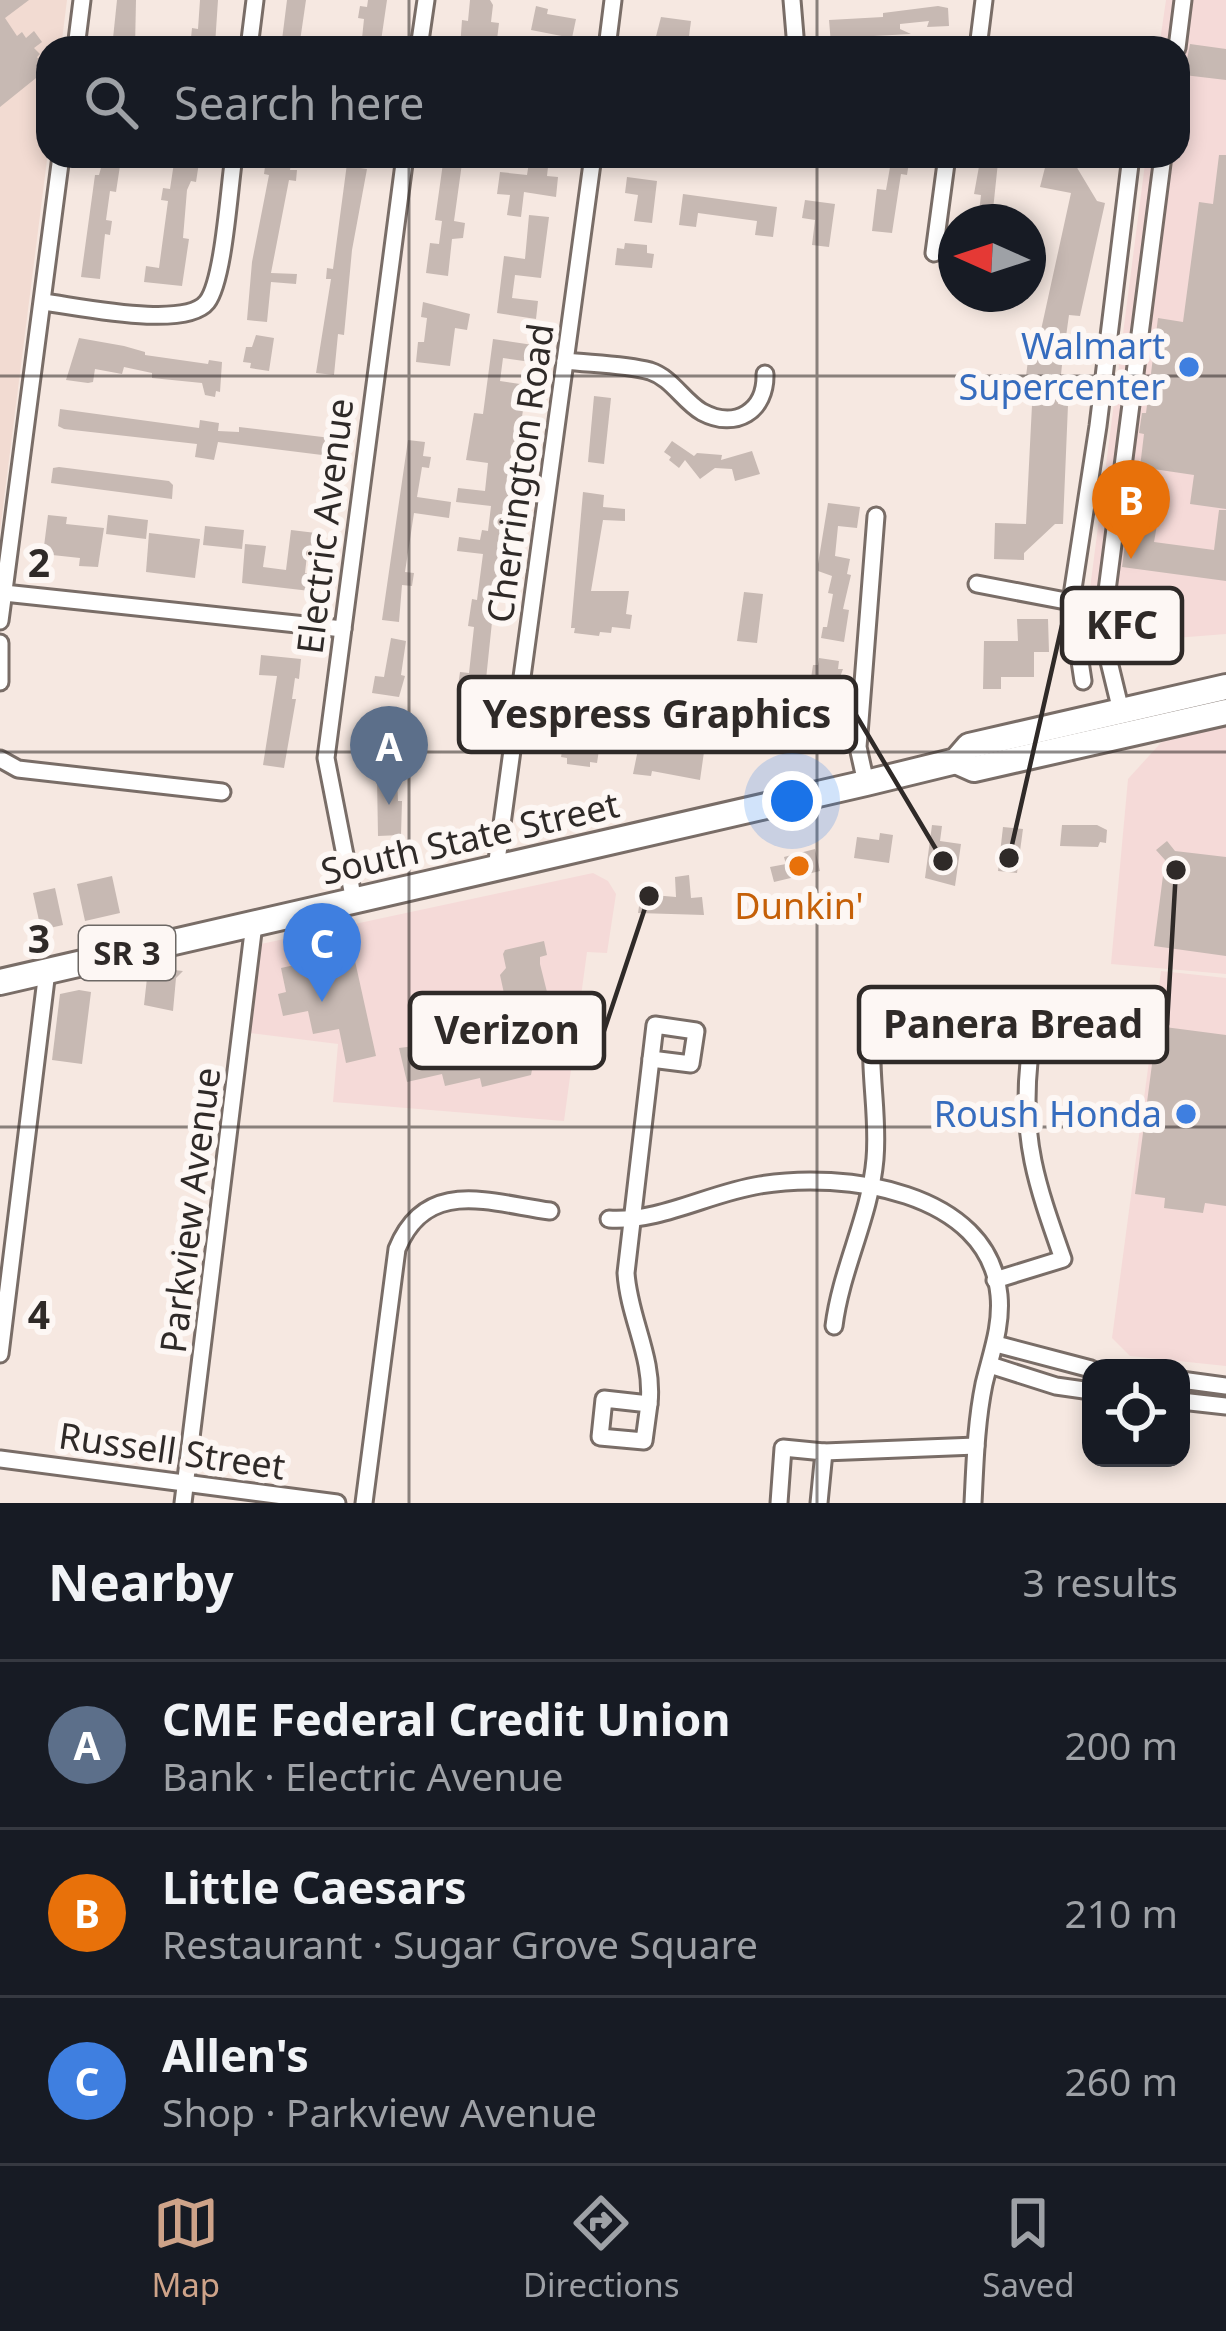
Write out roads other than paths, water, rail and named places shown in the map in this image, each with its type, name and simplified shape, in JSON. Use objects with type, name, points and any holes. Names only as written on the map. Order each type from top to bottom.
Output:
[{"type":"main road","name":"South State Street","points":[[0,982],[866,783],[1012,760],[1040,740],[1124,723],[1226,687]]},
{"type":"main road","points":[[1124,723],[1226,699]]},
{"type":"main road","name":"South State Street","points":[[965,765],[969,746],[1034,732],[1226,712]]},
{"type":"street","points":[[78,36],[82,0]]},
{"type":"street","points":[[250,36],[255,0]]},
{"type":"street","points":[[421,36],[426,0]]},
{"type":"street","points":[[609,36],[614,0]]},
{"type":"street","points":[[792,0],[795,36]]},
{"type":"street","points":[[980,36],[984,0]]},
{"type":"street","points":[[1178,36],[1183,0]]},
{"type":"street","points":[[0,621],[60,168]]},
{"type":"street","points":[[43,302],[179,316],[203,307],[216,284],[232,168]]},
{"type":"street","name":"Electric Avenue","points":[[354,902],[326,758],[402,168]]},
{"type":"street","name":"Cherrington Road","points":[[496,868],[591,168]]},
{"type":"street","points":[[934,253],[945,168]]},
{"type":"street","points":[[1083,681],[1071,602],[1130,168]]},
{"type":"street","points":[[1124,723],[1104,641],[1104,614],[1161,168]]},
{"type":"street","points":[[566,361],[650,371],[673,385],[698,410],[729,418],[744,417],[758,406],[765,391],[765,374]]},
{"type":"street","points":[[866,783],[858,747],[875,516]]},
{"type":"street","points":[[976,584],[1071,602]]},
{"type":"street","points":[[4,592],[343,629]]},
{"type":"street","points":[[0,643],[0,682]]},
{"type":"street","points":[[0,759],[18,769],[222,792]]},
{"type":"street","name":"Parkview Avenue","points":[[182,1503],[254,924]]},
{"type":"street","points":[[0,1354],[46,971]]},
{"type":"street","points":[[833,1326],[871,1186],[876,1122],[870,1074],[873,1026]]},
{"type":"street","points":[[649,1404],[647,1359],[628,1295],[631,1220],[651,1059]]},
{"type":"street","points":[[995,1280],[1063,1259],[1027,1145],[1029,1062]]},
{"type":"street","points":[[609,1219],[631,1220],[759,1185],[801,1181],[871,1186],[921,1199],[960,1222],[986,1252],[999,1291],[997,1344],[976,1447],[973,1503]]},
{"type":"street","points":[[364,1503],[397,1249],[405,1229],[419,1213],[441,1201],[465,1199],[550,1211]]},
{"type":"street","points":[[997,1344],[1082,1367]]},
{"type":"street","points":[[990,1365],[1082,1390]]},
{"type":"street","points":[[1190,1381],[1226,1386]]},
{"type":"street","points":[[1190,1402],[1226,1406]]},
{"type":"street","points":[[779,1503],[783,1448],[824,1452],[976,1447]]},
{"type":"street","points":[[819,1503],[824,1452]]},
{"type":"street","name":"Russell Street","points":[[0,1459],[337,1503]]},
{"type":"place","name":"Walmart Supercenter","points":[[1189,367]]},
{"type":"place","name":"Little Caesars","points":[[1131,559]]},
{"type":"place","name":"CME Federal Credit Union","points":[[389,805]]},
{"type":"place","name":"KFC","points":[[1009,858]]},
{"type":"place","name":"Yespress Graphics","points":[[943,861]]},
{"type":"place","name":"Dunkin'","points":[[799,866]]},
{"type":"place","name":"Panera Bread","points":[[1176,870]]},
{"type":"place","name":"Verizon","points":[[649,896]]},
{"type":"place","name":"Allen's","points":[[322,1002]]},
{"type":"place","name":"Roush Honda","points":[[1186,1114]]}]
